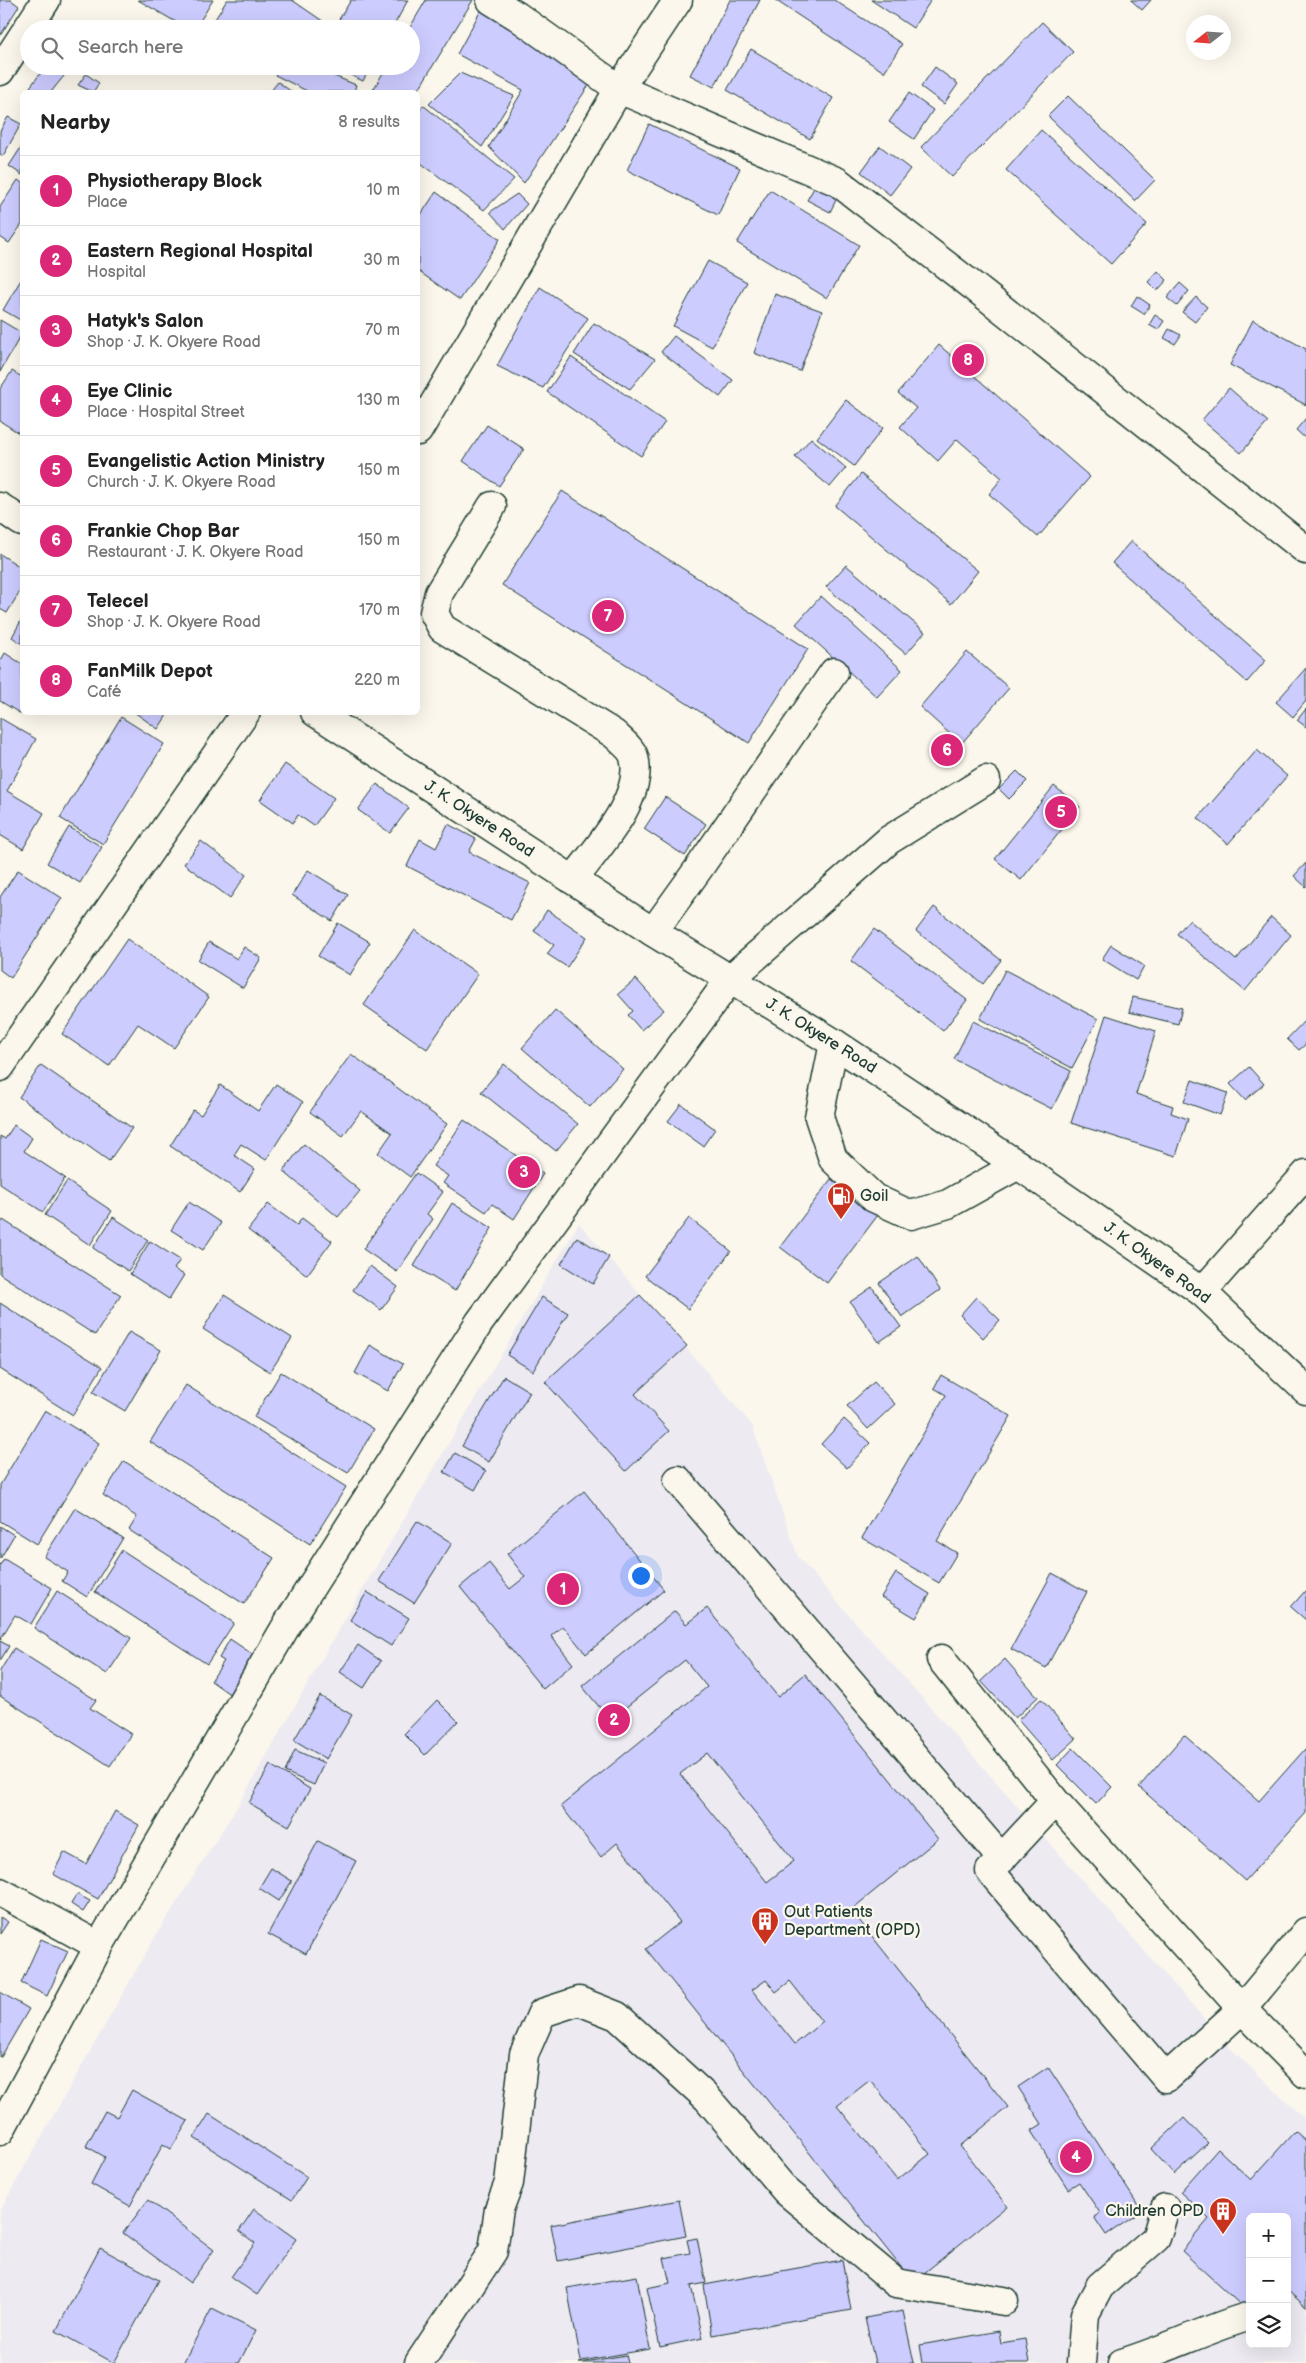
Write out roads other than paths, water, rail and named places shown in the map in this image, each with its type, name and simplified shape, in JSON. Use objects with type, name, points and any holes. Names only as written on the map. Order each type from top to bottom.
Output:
[{"type":"street","points":[[33,20],[46,0]]},
{"type":"street","points":[[491,0],[517,16],[619,90],[838,182],[993,301],[1306,550]]},
{"type":"street","points":[[420,427],[619,90],[678,0]]},
{"type":"street","points":[[0,70],[20,40]]},
{"type":"street","points":[[492,506],[439,594],[434,613],[442,628],[614,734],[634,755],[636,781],[623,812],[573,880]]},
{"type":"street","points":[[0,507],[20,521]]},
{"type":"street","points":[[652,932],[699,868],[834,672]]},
{"type":"street","points":[[0,1067],[244,715]]},
{"type":"street","name":"J. K. Okyere Road","points":[[320,715],[652,932],[834,1043],[1018,1164],[1202,1292],[1306,1390]]},
{"type":"street","points":[[0,2131],[99,1946],[288,1623],[479,1323],[730,979],[889,840],[986,780]]},
{"type":"street","points":[[834,1043],[819,1116],[833,1159],[874,1198],[911,1215],[948,1204],[1018,1164]]},
{"type":"street","points":[[1202,1292],[1306,1174]]},
{"type":"street","points":[[678,1480],[1002,1858]]},
{"type":"street","points":[[941,1659],[1055,1801],[1242,2009],[1306,2074]]},
{"type":"street","points":[[1055,1801],[990,1871],[1166,2078],[1242,2009],[1306,1932]]},
{"type":"street","points":[[0,1892],[99,1946]]},
{"type":"street","points":[[419,2363],[493,2251],[499,2209],[509,2183],[524,2054],[527,2046],[542,2013],[580,2001],[617,2016],[706,2098],[786,2191],[896,2282],[1004,2301]]},
{"type":"street","points":[[1090,2363],[1085,2314],[1100,2286],[1156,2238],[1165,2208]]},
{"type":"street","points":[[1122,2363],[1152,2354],[1184,2339],[1246,2317]]},
{"type":"place","name":"FanMilk Depot","points":[[968,360]]},
{"type":"place","name":"Telecel","points":[[608,616]]},
{"type":"place","name":"Frankie Chop Bar","points":[[947,750]]},
{"type":"place","name":"Evangelistic Action Ministry","points":[[1061,812]]},
{"type":"place","name":"Hatyk's Salon","points":[[524,1172]]},
{"type":"place","name":"Goil","points":[[841,1220]]},
{"type":"place","name":"Physiotherapy Block","points":[[563,1589]]},
{"type":"place","name":"Eastern Regional Hospital","points":[[614,1720]]},
{"type":"place","name":"Out Patients Department (OPD)","points":[[765,1945]]},
{"type":"place","name":"Eye Clinic","points":[[1076,2157]]},
{"type":"place","name":"Children OPD","points":[[1223,2235]]}]
